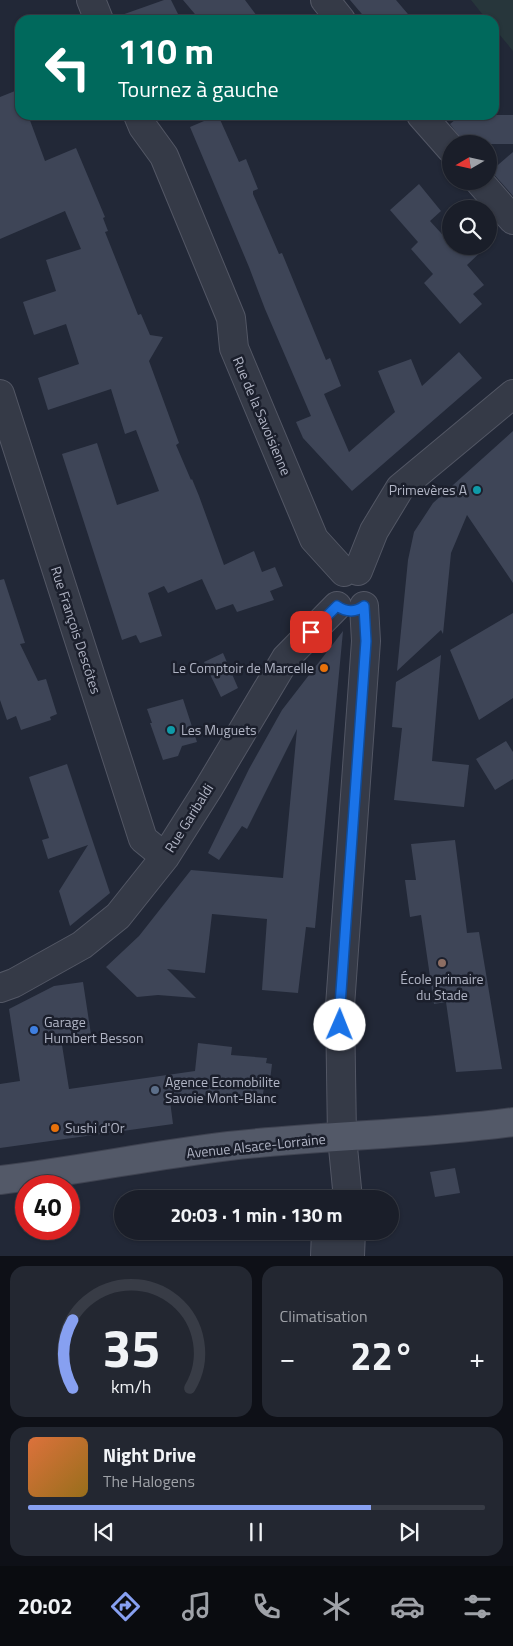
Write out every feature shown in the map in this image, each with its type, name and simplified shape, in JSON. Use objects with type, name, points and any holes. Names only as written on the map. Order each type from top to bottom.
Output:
[{"type":"main road","name":"Avenue Alsace-Lorraine","points":[[0,1180],[227,1147],[467,1128],[513,1122]]},
{"type":"street","points":[[91,0],[97,15]]},
{"type":"street","points":[[325,0],[337,15]]},
{"type":"street","name":"Rue de la Savoisienne","points":[[140,120],[143,128],[164,156],[168,165],[231,318],[234,348],[314,539],[351,572]]},
{"type":"street","points":[[425,120],[442,139]]},
{"type":"street","points":[[487,190],[513,220]]},
{"type":"street","name":"Rue François Descôtes","points":[[0,394],[143,839],[165,856]]},
{"type":"street","points":[[351,572],[400,488],[513,394]]},
{"type":"street","points":[[351,572],[368,580],[371,594],[364,606],[348,611],[337,606],[330,594],[330,587],[338,575],[351,572]]},
{"type":"street","name":"Rue Garibaldi","points":[[0,988],[14,983],[82,946],[118,916],[165,856],[208,789],[286,658],[337,606]]},
{"type":"street","points":[[347,1190],[342,1137],[340,1006],[366,641],[364,606]]},
{"type":"street","points":[[333,1190],[342,1137]]},
{"type":"street","points":[[325,1256],[326,1240]]},
{"type":"street","points":[[350,1256],[351,1240]]},
{"type":"shaded area","points":[[471,0],[513,0],[513,51],[499,34],[499,15],[483,15]]},
{"type":"building","points":[[164,0],[171,0],[178,15],[122,15]]},
{"type":"building","points":[[183,0],[245,0],[256,15],[196,15]]},
{"type":"building","points":[[350,0],[396,0],[409,15],[363,15]]},
{"type":"building","points":[[15,91],[15,120],[30,120],[45,161],[76,148],[105,217],[103,218],[108,231],[105,232],[138,315],[141,314],[150,335],[163,337],[149,361],[179,443],[176,445],[199,496],[224,565],[254,551],[262,572],[275,567],[283,586],[270,591],[274,600],[237,612],[233,604],[216,610],[202,579],[168,593],[164,586],[148,593],[162,636],[140,643],[136,635],[122,640],[62,454],[97,443],[117,505],[159,491],[136,430],[125,434],[111,389],[48,410],[38,378],[79,364],[66,324],[34,335],[23,302],[56,291],[46,260],[81,249],[65,211],[0,239],[0,97]]},
{"type":"building","points":[[499,115],[513,115],[513,144],[498,144],[498,135],[458,135],[450,124],[455,120],[499,120]]},
{"type":"building","points":[[206,120],[220,120],[239,162],[246,159],[258,189],[253,191],[253,194],[279,254],[282,253],[326,360],[330,358],[341,386],[324,394],[349,452],[395,412],[378,371],[411,359],[422,386],[459,352],[482,378],[352,491],[303,438],[296,422],[311,416],[190,127]]},
{"type":"building","points":[[513,152],[513,196],[498,179],[498,165]]},
{"type":"building","points":[[419,184],[441,211],[430,221],[442,234],[442,255],[478,255],[467,265],[484,285],[473,294],[482,304],[460,324],[424,283],[433,274],[411,249],[418,242],[390,210]]},
{"type":"building","points":[[513,431],[513,583],[467,515],[451,553],[443,634],[441,630],[397,671],[408,560],[414,532],[433,503]]},
{"type":"building","points":[[4,579],[25,643],[20,644],[38,681],[46,679],[57,714],[50,717],[51,720],[21,730],[16,716],[7,720],[0,700],[0,580]]},
{"type":"building","points":[[513,613],[513,698],[479,720],[450,650]]},
{"type":"building","points":[[343,631],[315,928],[306,927],[298,993],[262,990],[267,919],[212,914],[205,973],[167,969],[196,998],[158,995],[137,997],[106,967],[139,936],[191,870],[283,878],[297,729],[247,829],[242,826],[219,860],[208,853],[249,769],[282,710]]},
{"type":"building","points":[[223,653],[238,688],[221,697],[204,662]]},
{"type":"building","points":[[441,655],[432,761],[469,765],[464,807],[394,800],[402,728],[392,727],[396,682]]},
{"type":"building","name":"Les Muguets","points":[[183,699],[197,742],[182,746],[178,756],[163,760],[147,709]]},
{"type":"building","points":[[506,741],[513,752],[513,779],[495,790],[476,759]]},
{"type":"building","points":[[67,764],[110,893],[70,926],[59,891],[88,845],[48,859],[42,840],[49,838],[29,777]]},
{"type":"building","points":[[455,840],[467,933],[479,932],[502,1069],[456,1072],[446,1002],[434,1004],[421,915],[410,917],[405,880],[416,880],[411,844]]},
{"type":"building","points":[[83,982],[92,1041],[62,1045],[69,1089],[195,1071],[198,1043],[232,1047],[231,1055],[267,1058],[266,1063],[272,1064],[269,1089],[264,1088],[262,1099],[242,1096],[242,1099],[169,1093],[173,1124],[0,1148],[0,1084],[20,1081],[9,1009],[54,986]]},
{"type":"building","points":[[455,1168],[460,1193],[435,1197],[430,1172]]},
{"type":"place","name":"Primevères A","points":[[477,490]]},
{"type":"place","name":"Le Comptoir de Marcelle","points":[[324,668]]},
{"type":"place","name":"Les Muguets","points":[[171,730]]},
{"type":"place","name":"École primaire du Stade","points":[[442,963]]},
{"type":"place","name":"Garage Humbert Besson","points":[[34,1030]]},
{"type":"place","name":"Agence Ecomobilite Savoie Mont-Blanc","points":[[155,1090]]},
{"type":"place","name":"Sushi d'Or","points":[[55,1128]]},
{"type":"route","points":[[311,632],[337,606],[353,611],[364,606],[366,641],[340,1025]]}]
